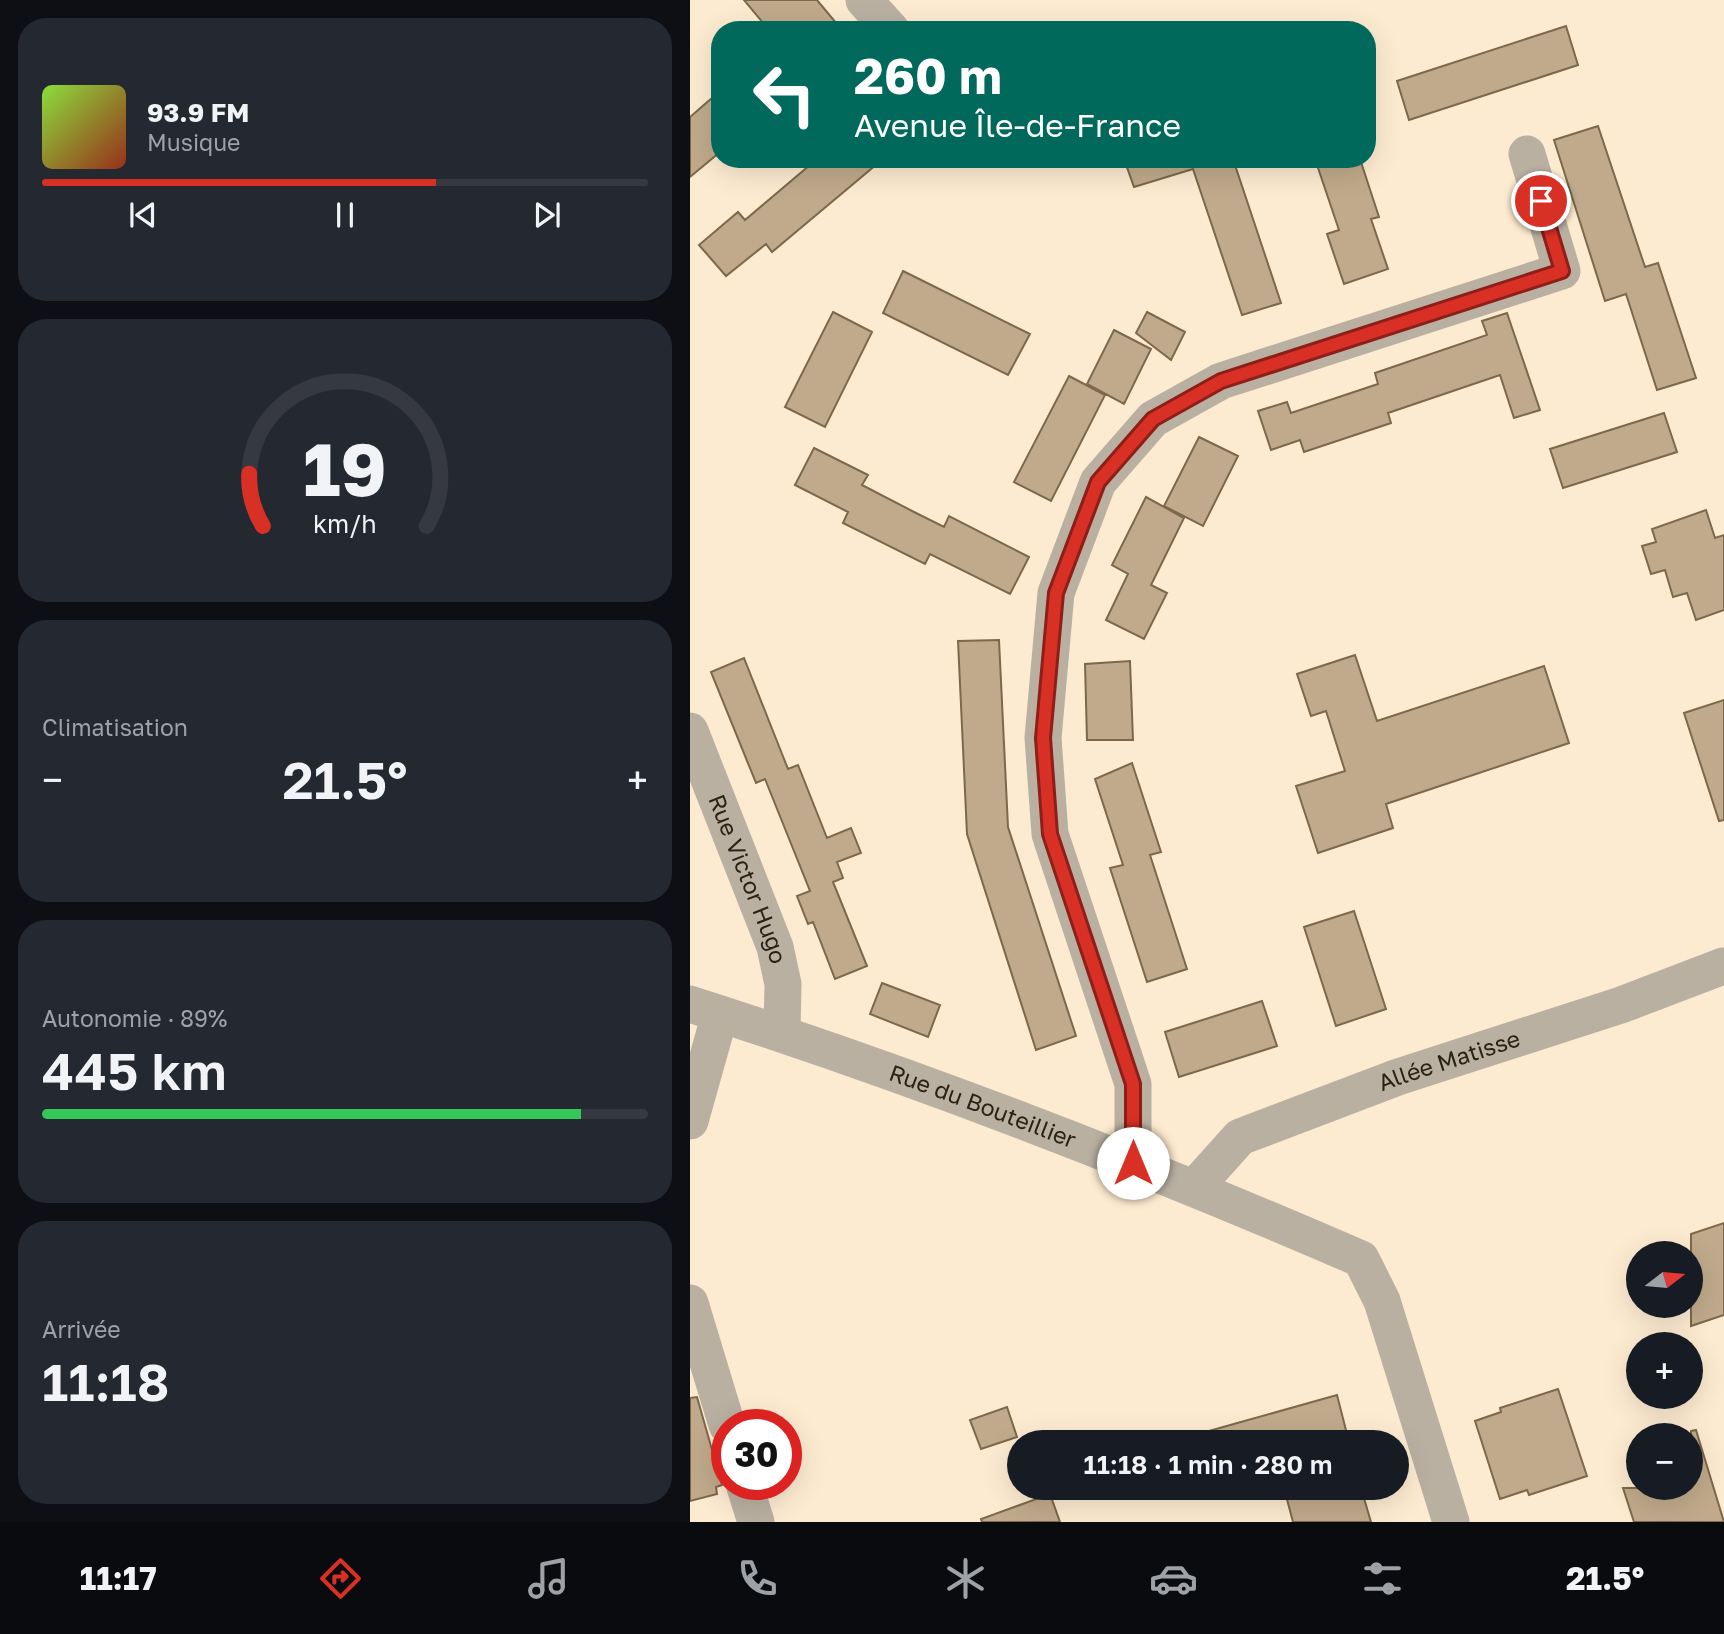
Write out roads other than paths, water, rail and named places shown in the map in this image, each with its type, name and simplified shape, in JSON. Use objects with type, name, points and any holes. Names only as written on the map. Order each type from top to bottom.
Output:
[{"type":"street","points":[[864,0],[883,21]]},
{"type":"street","points":[[1133,1163],[1133,1084],[1050,834],[1043,738],[1056,593],[1098,482],[1153,419],[1221,381],[1562,271],[1526,154]]},
{"type":"street","name":"Rue Victor Hugo","points":[[690,731],[775,947],[783,984],[782,1033]]},
{"type":"street","name":"Allée Matisse","points":[[1195,1187],[1240,1137],[1398,1077],[1621,1005],[1723,966]]},
{"type":"street","points":[[690,1121],[705,1009]]},
{"type":"street","name":"Rue du Bouteillier","points":[[705,1009],[782,1033],[1133,1163],[1361,1259],[1382,1301],[1451,1522]]},
{"type":"street","points":[[690,1303],[722,1409]]},
{"type":"street","points":[[749,1500],[756,1522]]}]
